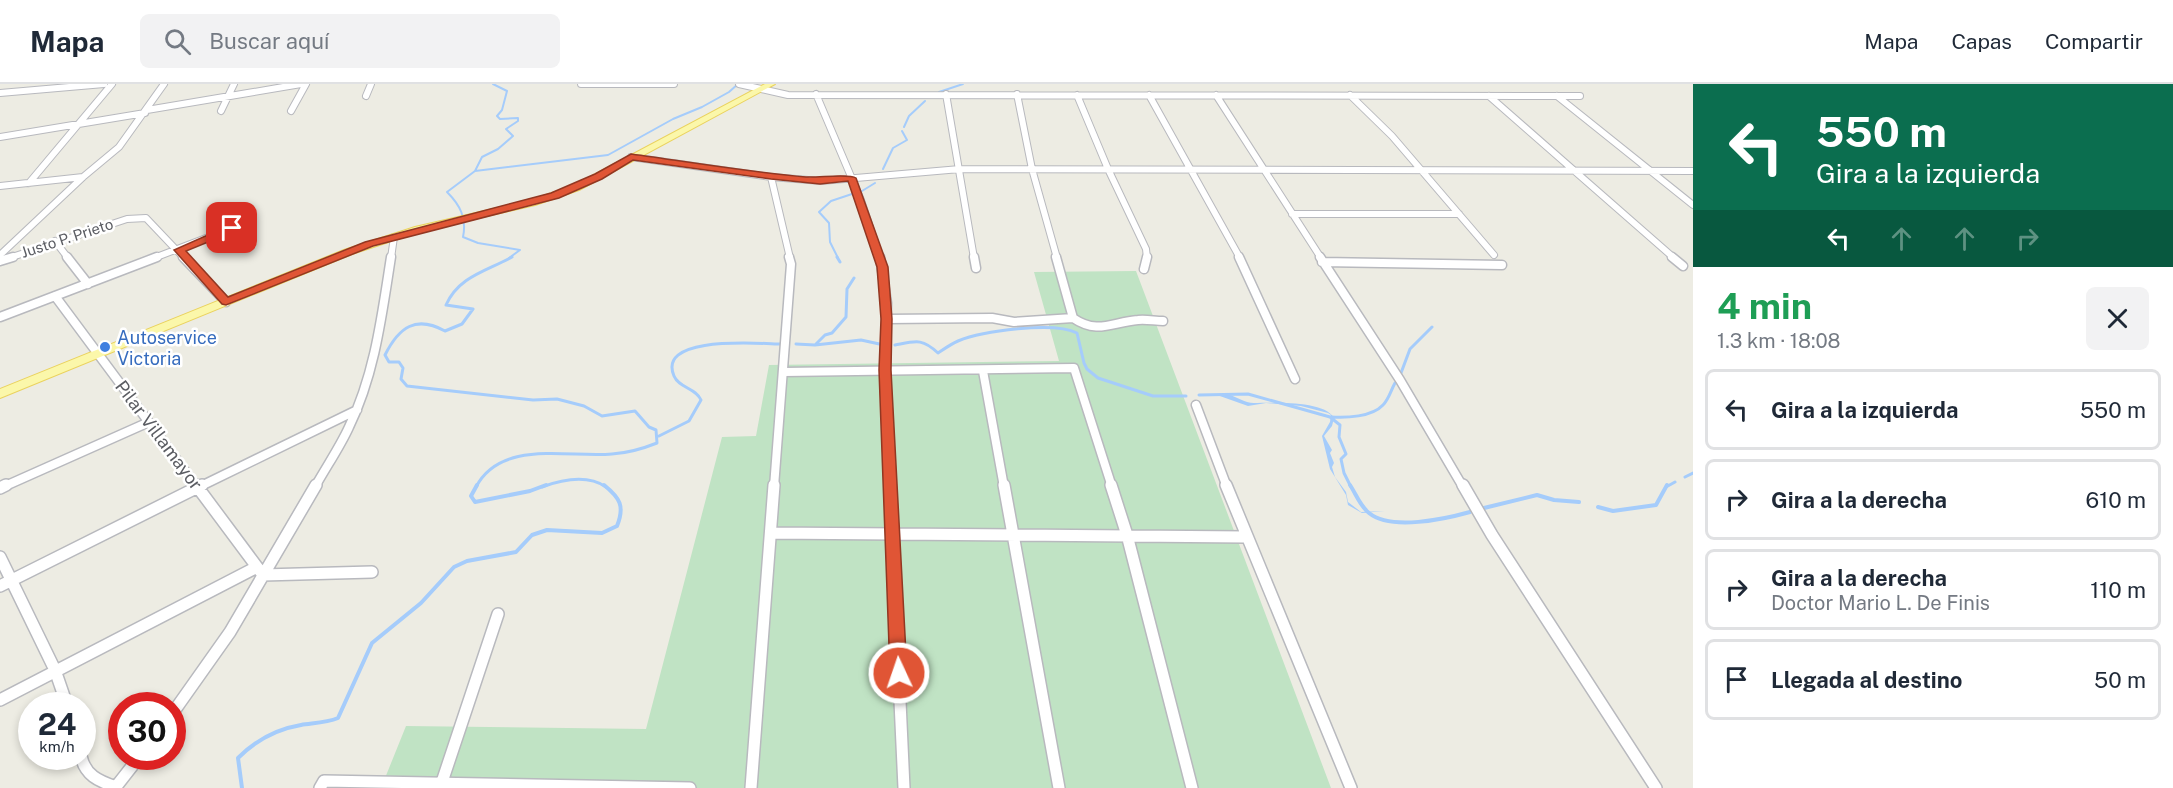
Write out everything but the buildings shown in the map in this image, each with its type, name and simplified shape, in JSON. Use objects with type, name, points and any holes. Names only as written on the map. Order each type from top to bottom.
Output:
[{"type":"main road","points":[[0,394],[330,258],[394,237],[555,195],[598,177],[631,157],[771,84]]},
{"type":"street","points":[[0,93],[104,84]]},
{"type":"street","points":[[29,183],[112,84]]},
{"type":"street","points":[[0,255],[83,177],[119,147],[164,84]]},
{"type":"street","points":[[221,111],[234,84]]},
{"type":"street","points":[[0,136],[301,84]]},
{"type":"street","points":[[291,111],[306,84]]},
{"type":"street","points":[[366,96],[371,84]]},
{"type":"street","points":[[581,84],[674,84]]},
{"type":"street","points":[[741,84],[788,95],[1580,96]]},
{"type":"street","points":[[816,94],[851,178],[883,267],[886,319],[885,370],[904,788]]},
{"type":"street","points":[[946,94],[976,268]]},
{"type":"street","points":[[1017,94],[1032,169],[1072,318]]},
{"type":"street","points":[[1216,94],[1400,380],[1492,536],[1656,788]]},
{"type":"street","points":[[1077,95],[1108,169],[1146,249],[1147,260],[1144,269]]},
{"type":"street","points":[[1149,95],[1247,270],[1294,379]]},
{"type":"street","points":[[1350,95],[1423,172],[1494,255]]},
{"type":"street","points":[[1489,96],[1683,266]]},
{"type":"street","points":[[1556,96],[1693,205]]},
{"type":"street","points":[[631,157],[771,177],[820,181],[960,169],[1693,171]]},
{"type":"street","points":[[0,186],[83,177]]},
{"type":"street","points":[[751,788],[791,264],[771,177]]},
{"type":"street","points":[[0,317],[232,228],[244,214]]},
{"type":"street","points":[[1292,214],[1459,214]]},
{"type":"street","name":"Justo P. Prieto","points":[[0,261],[55,241],[135,217],[147,218],[179,250]]},
{"type":"street","points":[[186,694],[230,632],[260,571],[357,410],[366,387],[382,319],[394,237]]},
{"type":"street","points":[[55,241],[88,284]]},
{"type":"street","points":[[179,250],[226,302]]},
{"type":"street","points":[[1322,262],[1502,265]]},
{"type":"street","name":"Pilar Villamayor","points":[[55,296],[260,571]]},
{"type":"street","points":[[886,319],[992,318],[1014,322],[1072,318],[1085,326],[1109,327],[1138,320],[1163,321]]},
{"type":"street","points":[[784,372],[1074,368],[1126,535],[1192,788]]},
{"type":"street","points":[[983,371],[1059,788]]},
{"type":"street","points":[[1196,405],[1246,537],[1351,788]]},
{"type":"street","points":[[0,586],[357,410]]},
{"type":"street","points":[[0,488],[149,422]]},
{"type":"street","points":[[771,532],[1246,537]]},
{"type":"street","points":[[0,557],[55,670],[63,692]]},
{"type":"street","points":[[0,700],[55,670],[260,571],[372,572]]},
{"type":"street","points":[[441,786],[498,614]]},
{"type":"street","points":[[86,770],[94,779],[116,787],[129,770]]},
{"type":"street","points":[[320,788],[324,781],[441,786],[690,788]]},
{"type":"green space","points":[[1136,271],[1331,788],[381,788],[406,726],[646,729],[722,437],[756,436],[769,365],[1059,361],[1034,272]]},
{"type":"water","points":[[1227,394],[1251,403],[1266,403],[1248,406],[1217,395]]},
{"type":"water","points":[[1266,403],[1309,405],[1320,408],[1328,412],[1331,415],[1301,406]]},
{"type":"water","points":[[1331,415],[1334,418],[1332,426],[1324,436],[1332,450],[1330,453],[1334,463],[1332,467],[1335,477],[1346,492],[1348,502],[1361,512],[1385,511],[1362,513],[1348,505],[1346,495],[1330,469],[1322,436],[1330,422]]},
{"type":"waterway","points":[[475,171],[482,157],[498,149],[513,136],[506,129],[518,121],[518,118],[500,119],[497,116],[502,110],[507,91],[493,84]]},
{"type":"waterway","points":[[475,171],[608,155],[673,119],[702,107],[729,92],[738,84]]},
{"type":"waterway","points":[[939,92],[963,84]]},
{"type":"waterway","points":[[904,127],[909,116],[925,101]]},
{"type":"waterway","points":[[883,169],[893,148],[907,140],[902,131]]},
{"type":"waterway","points":[[475,171],[447,192],[461,212],[464,224],[463,237],[478,243],[520,250],[509,258]]},
{"type":"waterway","points":[[862,191],[875,183]]},
{"type":"waterway","points":[[838,258],[830,242],[829,223],[819,212],[831,201],[852,194]]},
{"type":"waterway","points":[[476,487],[487,472],[502,462],[518,457],[537,454],[618,453],[657,443],[656,430],[649,427],[635,411],[602,416],[584,406],[557,399],[533,400],[407,386],[401,379],[403,368],[399,362],[389,362],[385,355],[396,337],[409,326],[417,324],[435,326],[445,331],[462,324],[473,309],[446,305],[452,295],[458,287],[474,275],[512,257]]},
{"type":"waterway","points":[[837,257],[840,262]]},
{"type":"waterway","points":[[816,344],[825,335],[832,333],[846,317],[847,289],[854,278]]},
{"type":"waterway","points":[[1401,373],[1410,349],[1432,327]]},
{"type":"waterway","points":[[895,345],[918,342],[938,353],[958,341],[983,334],[1018,329],[1066,329],[1077,333],[1084,363],[1087,369],[1098,378],[1153,396],[1186,396]]},
{"type":"waterway","points":[[796,344],[815,345],[861,340],[884,345]]},
{"type":"waterway","points":[[659,436],[689,421],[701,400],[674,376],[673,363],[681,353],[695,347],[714,344],[781,344]]},
{"type":"waterway","points":[[1331,417],[1358,416],[1378,409],[1387,400],[1395,383]]},
{"type":"waterway","points":[[1199,395],[1248,394],[1330,417],[1340,425],[1339,437],[1346,454],[1341,459],[1350,485]]},
{"type":"waterway","points":[[1685,477],[1693,473]]},
{"type":"waterway","points":[[542,487],[566,480],[582,479],[606,487]]},
{"type":"waterway","points":[[1666,487],[1675,482]]},
{"type":"waterway","points":[[477,485],[471,496],[475,502],[530,491],[546,485]]},
{"type":"waterway","points":[[242,788],[238,758],[259,741],[275,733],[292,727],[338,718],[372,643],[421,603],[454,567],[467,561],[516,552],[532,535],[547,530],[602,533],[617,526],[621,508],[617,498],[604,485]]},
{"type":"waterway","points":[[1350,485],[1369,513],[1391,521],[1418,522],[1470,512]]},
{"type":"waterway","points":[[1598,507],[1613,511],[1656,505],[1667,485]]},
{"type":"waterway","points":[[1484,508],[1537,495],[1554,500],[1579,502]]},
{"type":"place","name":"Autoservice Victoria","points":[[105,347]]},
{"type":"route","points":[[232,228],[179,250],[226,302],[369,244],[419,229],[531,203],[576,188],[631,157],[771,177],[820,181],[851,178],[883,267],[886,319],[885,370],[899,673]]}]
